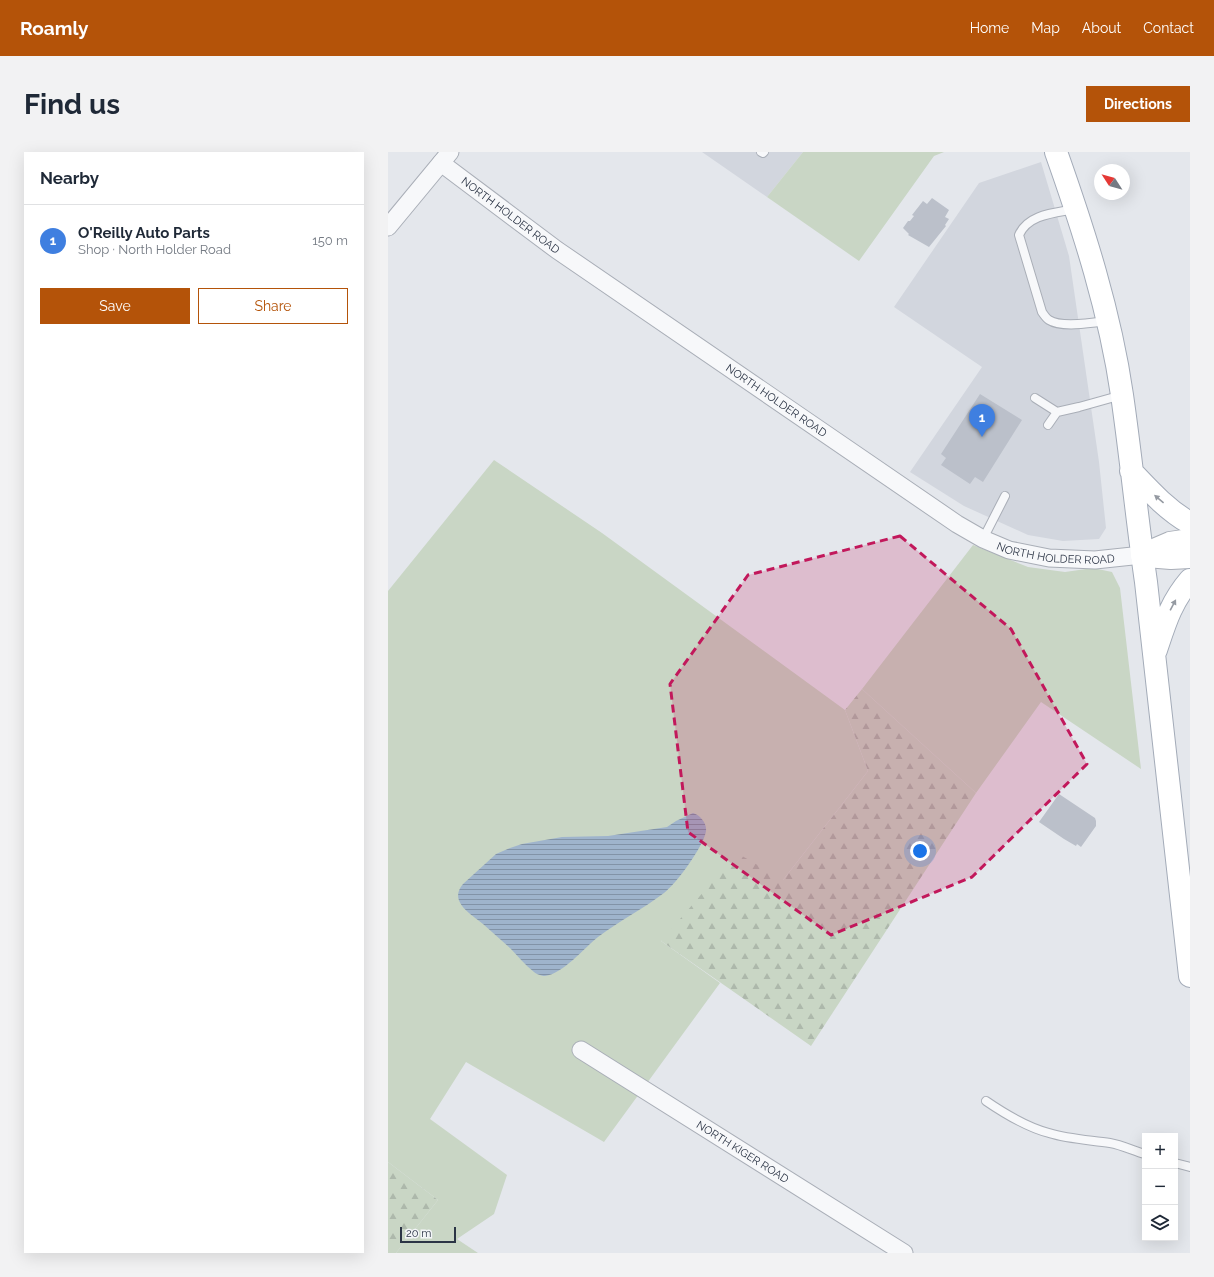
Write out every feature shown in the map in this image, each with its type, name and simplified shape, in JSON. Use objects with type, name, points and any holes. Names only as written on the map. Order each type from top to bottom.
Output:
[{"type":"main road","points":[[1056,152],[1076,208],[1102,298],[1122,395],[1154,655],[1190,976]]},
{"type":"main road","points":[[1131,471],[1152,494],[1190,523]]},
{"type":"main road","points":[[1142,555],[1170,543],[1190,540]]},
{"type":"main road","points":[[1142,555],[1171,558],[1190,557]]},
{"type":"main road","points":[[1154,655],[1170,609],[1179,593],[1190,580]]},
{"type":"street","points":[[388,227],[445,157]]},
{"type":"street","name":"NORTH HOLDER ROAD","points":[[445,157],[557,250],[957,524],[983,539],[1009,550],[1049,558],[1095,560],[1142,555]]},
{"type":"street","name":"NORTH KIGER ROAD","points":[[581,1050],[904,1253]]},
{"type":"lane","points":[[1076,208],[1040,216],[1022,229],[1019,235],[1042,312],[1050,321],[1072,325],[1107,321]]},
{"type":"lane","points":[[1048,425],[1057,412],[1122,395]]},
{"type":"lane","points":[[1035,398],[1057,412]]},
{"type":"lane","points":[[983,539],[1005,496]]},
{"type":"lane","points":[[986,1101],[1004,1114],[1049,1134],[1112,1143],[1142,1153]]},
{"type":"lane","points":[[1178,1164],[1190,1167]]},
{"type":"highlighted area","points":[[900,536],[1011,629],[1087,764],[972,877],[831,935],[688,832],[670,684],[748,575]]},
{"type":"shaded area","points":[[702,152],[803,152],[767,197]]},
{"type":"shaded area","points":[[1041,162],[1069,256],[1099,462],[1106,528],[1099,539],[1063,541],[1028,535],[964,506],[910,472],[982,367],[894,307],[979,183]]},
{"type":"green space","points":[[803,152],[944,152],[934,156],[859,261],[767,197]]},
{"type":"green space","points":[[494,460],[602,533],[845,710],[868,771],[783,880],[661,941],[720,983],[604,1142],[466,1062],[430,1119],[507,1175],[494,1214],[457,1239],[478,1253],[396,1253],[438,1200],[388,1162],[388,591]]},
{"type":"green space","points":[[973,545],[1028,567],[1065,572],[1093,568],[1112,572],[1120,588],[1141,769],[1041,702],[976,793],[862,689]]},
{"type":"green space","points":[[862,689],[976,793],[811,1046],[661,941],[737,853],[783,880],[868,771],[845,710]]},
{"type":"green space","points":[[388,1162],[438,1200],[396,1253],[388,1253]]},
{"type":"water","points":[[693,813],[702,820],[706,831],[695,855],[675,882],[664,893],[606,931],[566,966],[552,974],[544,976],[535,973],[510,948],[467,912],[460,902],[458,896],[459,890],[463,884],[496,854],[510,848],[522,844],[562,837],[608,836],[667,827]]},
{"type":"building","points":[[932,198],[949,210],[945,217],[949,219],[945,225],[946,226],[929,247],[908,235],[909,234],[903,228],[914,216],[912,215],[923,201],[927,204]]},
{"type":"building","points":[[980,394],[1022,420],[983,482],[975,477],[970,484],[941,465],[946,458],[941,454]]},
{"type":"building","points":[[1059,794],[1095,818],[1096,826],[1081,847],[1077,844],[1076,846],[1064,839],[1039,822]]},
{"type":"place","name":"O'Reilly Auto Parts","points":[[982,437]]}]
